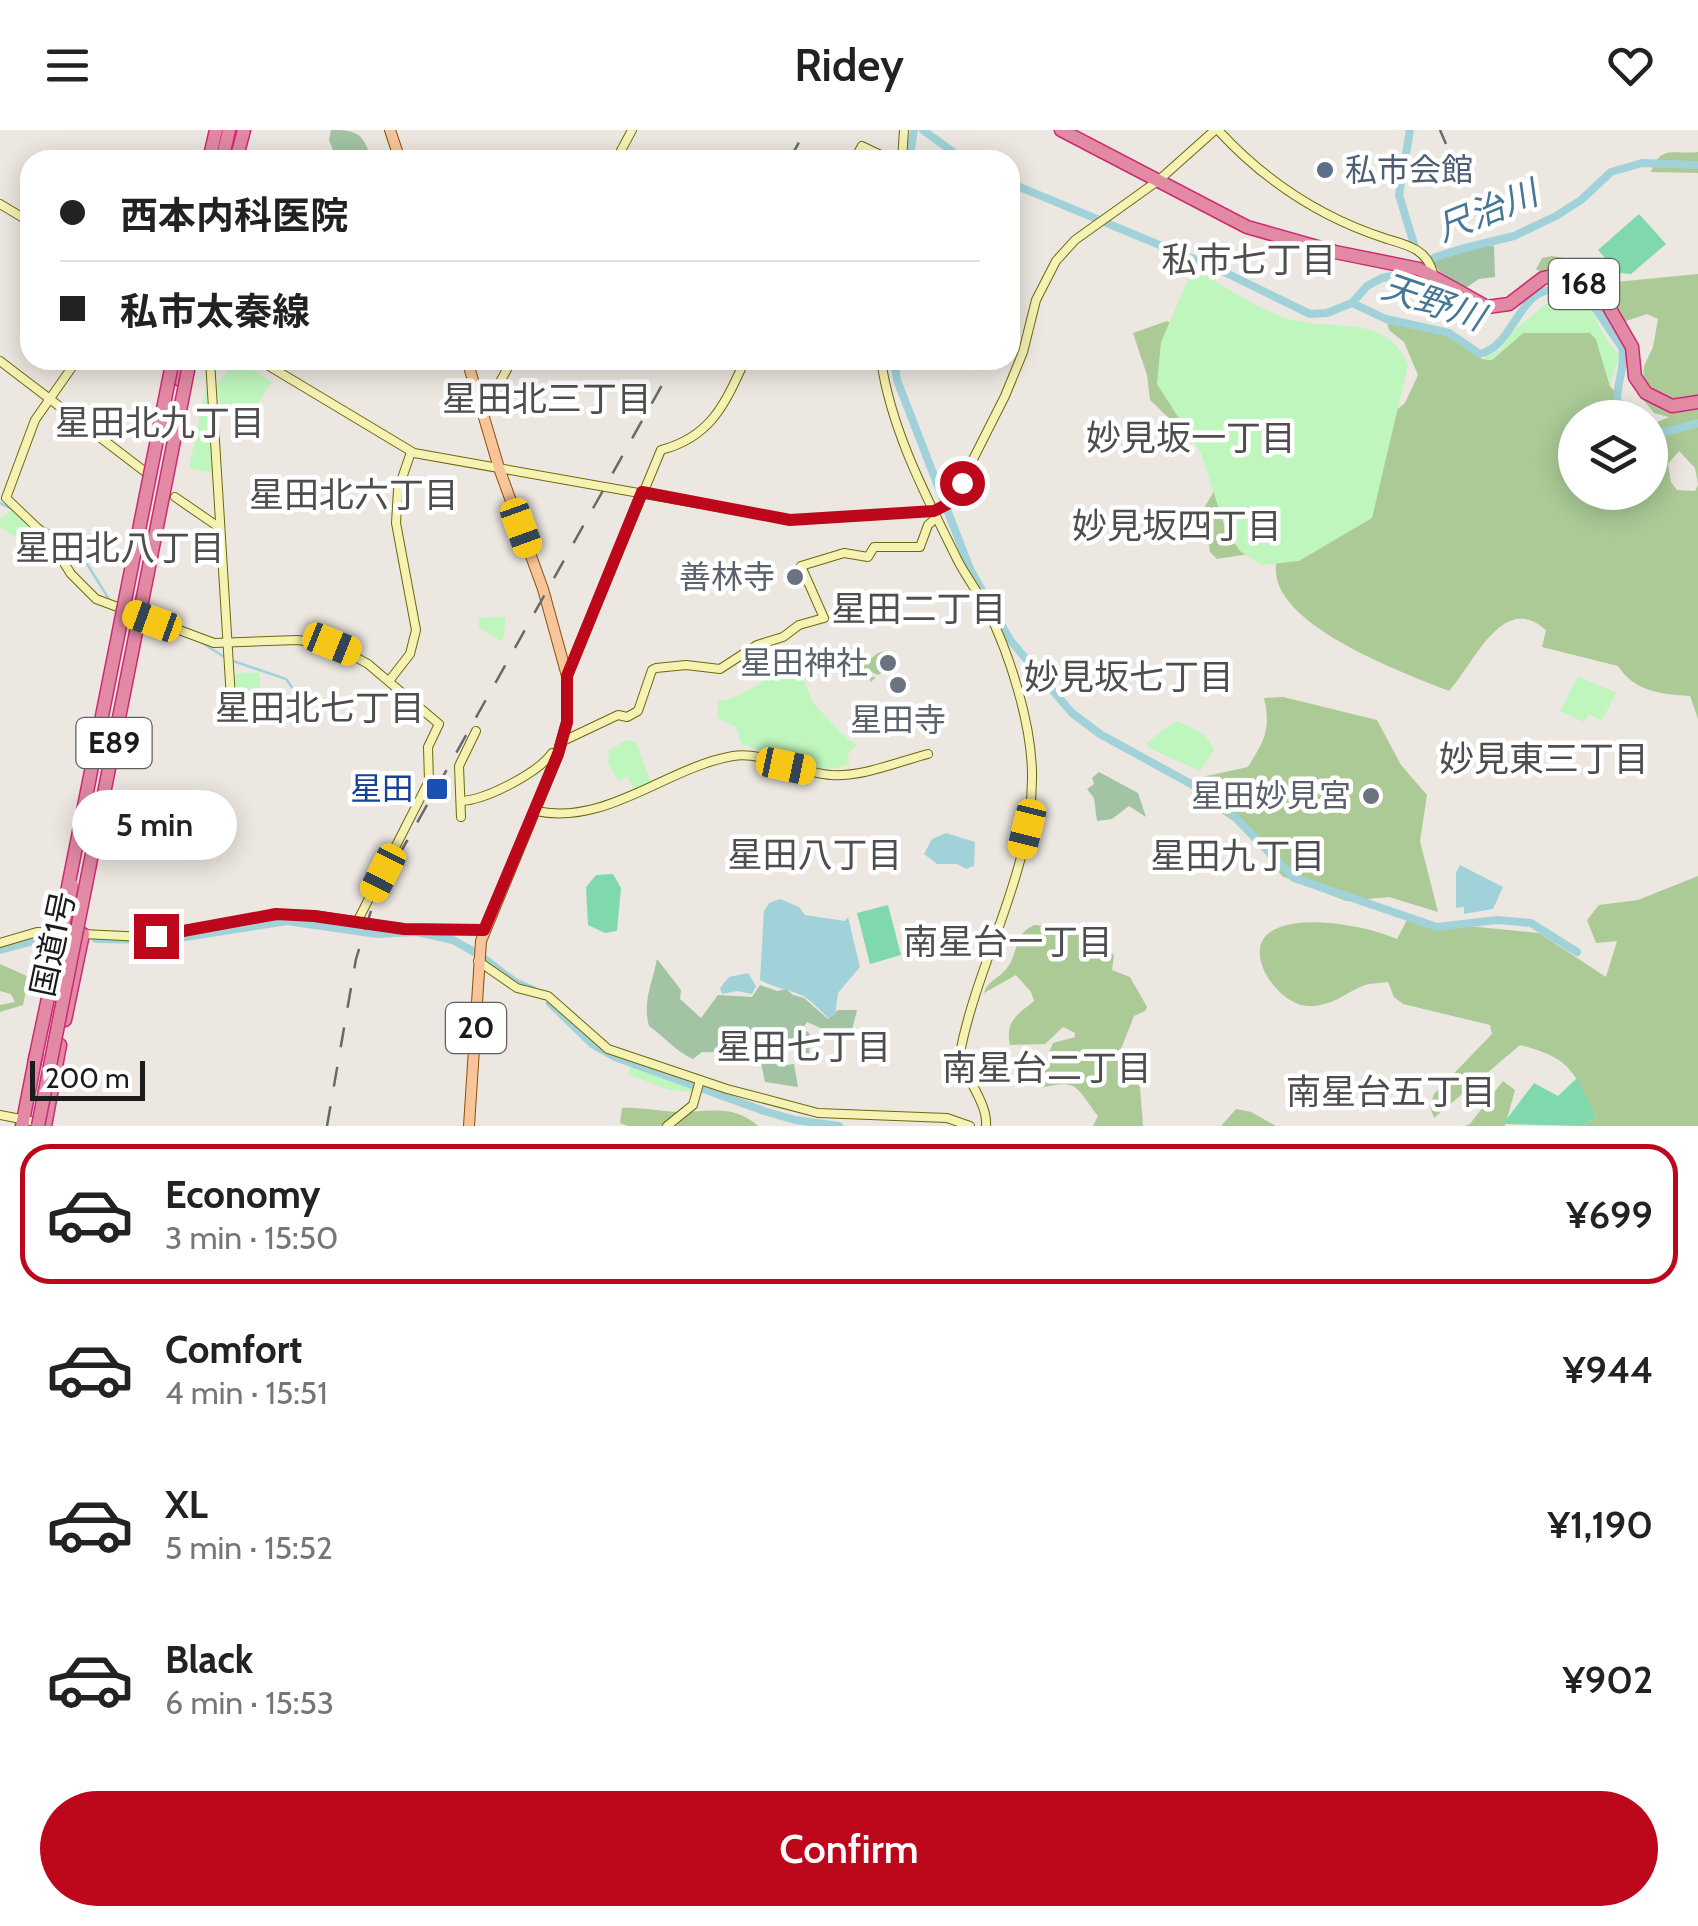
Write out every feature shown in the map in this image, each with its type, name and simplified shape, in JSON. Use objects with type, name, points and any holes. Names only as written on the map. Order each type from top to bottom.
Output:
[{"type":"highway","name":"168","points":[[1061,130],[1247,228],[1334,252],[1426,271],[1487,307],[1509,304],[1548,276],[1564,276],[1602,295],[1632,347],[1635,377],[1641,388],[1672,406],[1698,402]]},
{"type":"highway","name":"E89","points":[[34,1124],[180,370]]},
{"type":"highway","name":"国道1号","points":[[34,1124],[34,1064],[59,933],[180,370]]},
{"type":"highway","name":"国道1号","points":[[34,1124],[64,1027],[84,934],[180,370]]},
{"type":"highway","points":[[64,1027],[113,773],[113,727]]},
{"type":"highway","points":[[34,1064],[90,799],[113,727]]},
{"type":"main road","name":"20","points":[[469,1126],[478,960],[484,930],[536,811],[567,722],[567,676],[543,590],[499,468],[470,370]]},
{"type":"street","points":[[1020,357],[1036,300],[1048,272],[1066,249],[1089,228],[1160,180],[1216,130],[1266,178],[1331,216],[1418,248],[1433,269],[1426,271]]},
{"type":"street","points":[[0,361],[148,474]]},
{"type":"street","points":[[71,370],[29,433],[3,496],[49,539],[70,574],[96,599],[194,638],[228,645],[297,640],[332,644],[354,653],[436,720],[438,728],[428,748],[429,781],[357,922]]},
{"type":"street","points":[[211,370],[231,699]]},
{"type":"street","points":[[276,370],[411,452],[790,520],[935,515]]},
{"type":"street","points":[[482,404],[492,398],[507,370]]},
{"type":"street","points":[[567,676],[661,450],[688,442],[708,424],[740,370]]},
{"type":"street","points":[[883,370],[900,434],[935,515],[996,628],[1028,730],[1032,774],[1027,829],[960,1052],[965,1073],[986,1115],[986,1126]]},
{"type":"street","points":[[460,801],[484,798],[533,770],[557,749],[618,715],[638,711],[652,670],[686,665],[720,669],[758,645],[783,637],[799,624],[824,618],[800,566],[844,553],[868,557],[874,547],[882,545],[920,546],[935,515],[953,499],[1014,370]]},
{"type":"street","points":[[389,681],[410,654],[416,630],[396,523],[398,490],[411,452]]},
{"type":"street","points":[[175,497],[220,528]]},
{"type":"street","points":[[461,817],[459,766],[476,731]]},
{"type":"street","points":[[536,811],[576,814],[731,756],[830,775],[857,774],[928,754]]},
{"type":"street","points":[[0,943],[37,932],[145,937],[276,914],[404,929],[484,930]]},
{"type":"street","points":[[478,960],[517,988],[548,996],[608,1048],[698,1086],[818,1120],[947,1118],[970,1126]]},
{"type":"street","points":[[667,1126],[686,1113],[698,1086]]},
{"type":"street","points":[[0,1115],[34,1124]]},
{"type":"green space","points":[[331,130],[348,131],[359,135],[368,150],[333,150]]},
{"type":"green space","points":[[1698,152],[1698,173],[1651,172],[1664,154]]},
{"type":"green space","points":[[1639,214],[1666,244],[1631,274],[1619,273],[1598,250]]},
{"type":"green space","points":[[1478,246],[1494,246],[1495,277],[1479,279],[1464,289],[1438,270],[1432,260]]},
{"type":"green space","points":[[1542,258],[1569,259],[1616,282],[1698,274],[1698,484],[1695,468],[1679,451],[1668,464],[1668,400],[1642,398],[1644,366],[1653,347],[1658,319],[1647,314],[1611,326],[1592,301],[1536,269]]},
{"type":"green space","points":[[1193,268],[1283,317],[1371,330],[1398,348],[1408,365],[1372,518],[1299,561],[1262,565],[1240,551],[1226,531],[1201,453],[1157,384],[1161,342]]},
{"type":"green space","points":[[1557,295],[1585,300],[1619,355],[1610,386],[1596,339],[1590,333],[1523,333],[1492,360],[1482,359],[1501,349],[1511,333]]},
{"type":"green space","points":[[1167,321],[1378,425],[1405,403],[1418,375],[1404,342],[1389,330],[1387,323],[1426,326],[1482,359],[1492,360],[1523,333],[1591,333],[1610,386],[1622,400],[1558,400],[1558,510],[1668,510],[1668,464],[1671,482],[1677,490],[1695,491],[1698,485],[1698,719],[1690,696],[1650,690],[1632,681],[1618,666],[1542,647],[1546,630],[1530,620],[1516,619],[1490,636],[1449,691],[1369,657],[1311,622],[1289,602],[1277,580],[1278,557],[1261,552],[1217,559],[1210,552],[1203,510],[1214,491],[1205,452],[1150,400],[1147,375],[1133,333]]},
{"type":"green space","points":[[228,370],[252,370],[272,382],[250,415],[234,403],[220,405],[217,385]]},
{"type":"green space","points":[[206,386],[212,473],[189,468]]},
{"type":"green space","points":[[12,510],[31,526],[18,539],[0,527],[0,519]]},
{"type":"green space","points":[[506,617],[503,642],[479,628],[478,618]]},
{"type":"green space","points":[[886,651],[890,656],[880,657],[878,662],[884,658],[888,669],[878,675],[869,671],[871,677],[876,677],[871,682],[862,665]]},
{"type":"green space","points":[[259,672],[262,702],[257,708],[236,699],[235,674]]},
{"type":"green space","points":[[801,674],[813,703],[857,745],[848,753],[849,764],[821,769],[794,763],[741,744],[736,727],[718,718],[717,701],[744,693],[767,676]]},
{"type":"green space","points":[[1578,676],[1616,693],[1602,720],[1589,714],[1584,722],[1560,711]]},
{"type":"green space","points":[[1283,697],[1377,720],[1401,765],[1427,795],[1420,841],[1438,912],[1389,897],[1346,901],[1282,876],[1247,830],[1193,794],[1202,777],[1248,767],[1265,734],[1264,698]]},
{"type":"green space","points":[[1176,721],[1203,735],[1214,750],[1200,771],[1149,748],[1146,743]]},
{"type":"green space","points":[[626,740],[636,742],[651,783],[634,790],[628,776],[618,781],[607,760],[607,752]]},
{"type":"green space","points":[[1099,772],[1138,793],[1146,817],[1129,806],[1112,819],[1097,821],[1094,798],[1087,789]]},
{"type":"green space","points":[[613,874],[621,888],[617,931],[605,933],[588,925],[586,887],[596,875]]},
{"type":"green space","points":[[1698,876],[1698,1126],[1581,1126],[1596,1118],[1576,1078],[1551,1056],[1520,1045],[1434,1118],[1430,1107],[1434,1094],[1492,1034],[1490,1025],[1403,1004],[1394,997],[1388,982],[1365,985],[1324,1004],[1297,1004],[1276,988],[1262,965],[1262,942],[1281,927],[1332,923],[1397,939],[1407,920],[1539,933],[1606,977],[1617,941],[1596,943],[1587,920],[1599,905],[1638,900]]},
{"type":"green space","points":[[888,905],[901,955],[870,964],[857,913]]},
{"type":"green space","points":[[1034,925],[1075,928],[1114,955],[1112,970],[1130,977],[1147,1007],[1134,1016],[1119,1054],[1140,1087],[1143,1126],[1093,1126],[1098,1116],[1075,1087],[1062,1084],[1040,1088],[1036,1084],[1053,1043],[1075,1037],[1075,1033],[1063,1027],[1045,1044],[1010,1045],[1011,1024],[1034,1001],[1031,992],[1016,975],[984,993],[1011,962],[1019,939]]},
{"type":"green space","points":[[657,959],[681,990],[680,999],[701,1018],[718,995],[752,997],[760,985],[777,991],[786,989],[804,998],[828,1019],[838,1010],[857,1010],[851,1034],[807,1022],[803,1028],[810,1034],[809,1055],[802,1055],[802,1044],[784,1049],[787,1065],[794,1064],[798,1087],[765,1082],[759,1053],[702,1052],[693,1059],[649,1026],[647,1000]]},
{"type":"green space","points":[[0,964],[29,977],[23,1005],[0,1012],[0,1005],[15,1002],[11,994],[0,991]]},
{"type":"green space","points":[[630,1066],[694,1087],[693,1092],[669,1090],[628,1074]]},
{"type":"green space","points":[[1577,1078],[1596,1118],[1581,1126],[1503,1124],[1534,1083],[1558,1096]]},
{"type":"green space","points":[[1503,1081],[1515,1090],[1505,1126],[1465,1126],[1470,1124]]},
{"type":"green space","points":[[622,1108],[730,1112],[758,1126],[628,1126],[620,1123]]},
{"type":"green space","points":[[1236,1109],[1251,1112],[1276,1126],[1221,1126]]},
{"type":"water","points":[[946,833],[975,842],[974,866],[966,869],[957,864],[937,864],[924,854],[932,839]]},
{"type":"water","points":[[1460,865],[1503,887],[1493,909],[1464,914],[1464,907],[1456,908],[1456,873]]},
{"type":"water","points":[[780,899],[799,907],[805,915],[845,921],[848,917],[860,967],[838,993],[835,1015],[828,1018],[801,995],[760,980],[764,911],[769,903]]},
{"type":"water","points":[[748,973],[756,986],[752,994],[722,994],[720,988],[729,977]]},
{"type":"waterway","points":[[911,150],[914,130]]},
{"type":"waterway","name":"天野川","points":[[923,130],[950,150]]},
{"type":"waterway","points":[[1410,130],[1399,195],[1414,244]]},
{"type":"waterway","name":"尺治川","points":[[1352,303],[1367,286],[1382,278],[1407,273],[1461,249],[1514,236],[1556,216],[1581,200],[1611,172],[1642,163],[1698,165]]},
{"type":"waterway","name":"天野川","points":[[1020,187],[1220,270],[1310,314],[1327,313],[1352,303],[1386,319],[1449,333],[1480,354],[1503,338],[1539,294],[1553,289],[1570,291],[1584,296],[1593,305],[1622,347],[1617,400]]},
{"type":"waterway","points":[[896,370],[970,569],[1010,640],[1072,713],[1100,734],[1191,784],[1228,810],[1294,878],[1437,927],[1497,920],[1531,923],[1577,952]]},
{"type":"waterway","name":"天野川","points":[[1668,431],[1698,423]]},
{"type":"waterway","points":[[0,503],[12,509]]},
{"type":"waterway","points":[[37,523],[76,546],[110,601]]},
{"type":"waterway","points":[[199,641],[226,658]]},
{"type":"waterway","points":[[233,661],[286,679],[296,693]]},
{"type":"waterway","points":[[96,939],[166,940],[287,921],[377,934],[417,932],[453,940],[476,953]]},
{"type":"waterway","points":[[0,950],[45,938]]},
{"type":"waterway","points":[[482,957],[515,982],[533,990]]},
{"type":"waterway","points":[[550,1003],[592,1044],[615,1057],[764,1111],[839,1126]]},
{"type":"railway","points":[[795,150],[806,130]]},
{"type":"railway","points":[[1440,130],[1446,144]]},
{"type":"railway","points":[[327,1126],[356,959],[375,898],[670,370]]},
{"type":"place","name":"私市会館","points":[[1325,170]]},
{"type":"place","name":"善林寺","points":[[795,577]]},
{"type":"place","name":"星田神社","points":[[888,663]]},
{"type":"place","name":"星田寺","points":[[898,685]]},
{"type":"place","name":"星田","points":[[437,789]]},
{"type":"place","name":"星田妙見宮","points":[[1371,796]]},
{"type":"district","name":"私市七丁目","points":[[1249,260]]},
{"type":"district","name":"星田北三丁目","points":[[547,399]]},
{"type":"district","name":"星田北九丁目","points":[[160,423]]},
{"type":"district","name":"妙見坂一丁目","points":[[1191,438]]},
{"type":"district","name":"星田北六丁目","points":[[354,495]]},
{"type":"district","name":"妙見坂四丁目","points":[[1177,526]]},
{"type":"district","name":"星田北八丁目","points":[[120,548]]},
{"type":"district","name":"星田二丁目","points":[[919,609]]},
{"type":"district","name":"妙見坂七丁目","points":[[1129,677]]},
{"type":"district","name":"星田北七丁目","points":[[320,708]]},
{"type":"district","name":"妙見東三丁目","points":[[1544,759]]},
{"type":"district","name":"星田八丁目","points":[[815,855]]},
{"type":"district","name":"星田九丁目","points":[[1238,856]]},
{"type":"district","name":"南星台一丁目","points":[[1008,942]]},
{"type":"district","name":"星田七丁目","points":[[804,1047]]},
{"type":"district","name":"南星台二丁目","points":[[1047,1068]]},
{"type":"district","name":"南星台五丁目","points":[[1391,1092]]},
{"type":"route","points":[[156,936],[276,914],[404,929],[484,930],[558,754],[567,722],[567,676],[642,492],[790,520],[934,511],[950,503],[962,483]]}]
